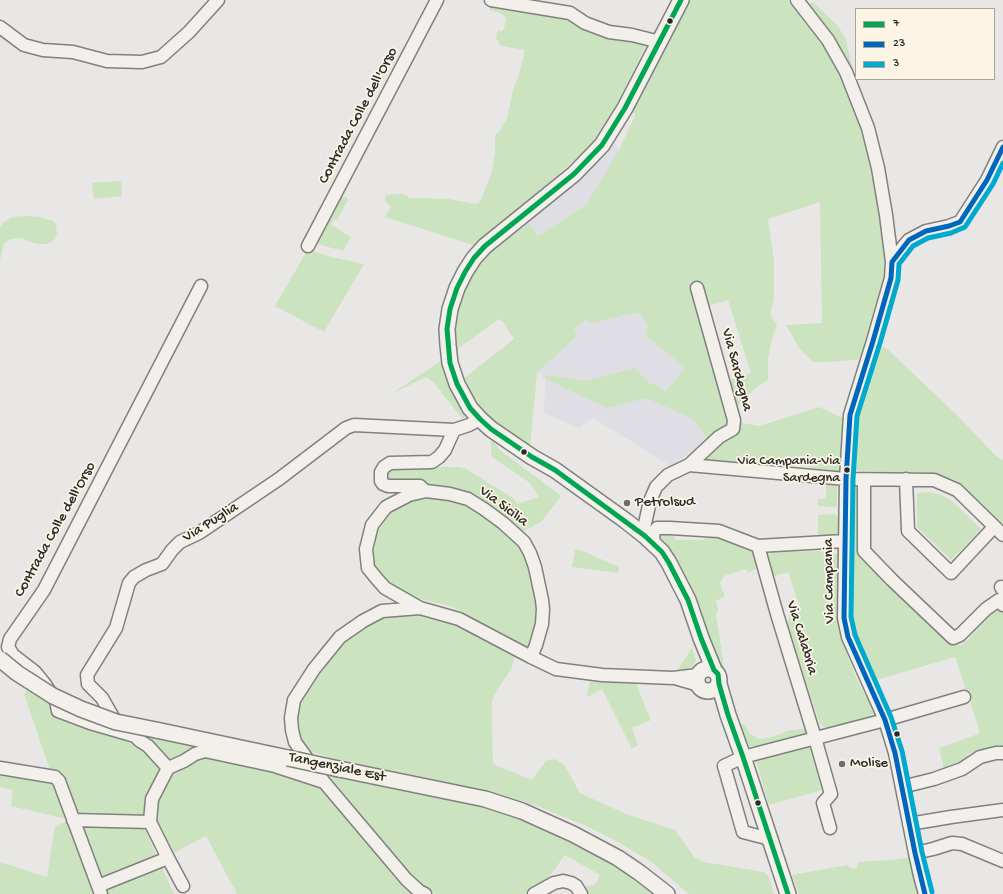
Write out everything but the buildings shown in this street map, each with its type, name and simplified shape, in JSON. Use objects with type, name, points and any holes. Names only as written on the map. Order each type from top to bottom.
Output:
[{"type":"main road","points":[[681,0],[625,108],[602,145],[574,174],[485,246],[474,258],[465,272],[457,288],[450,309],[447,329],[450,363],[457,384],[470,408],[480,419],[491,429],[532,457],[555,470],[626,522],[652,545],[676,576],[688,600],[701,638],[707,679],[728,715],[788,894]]},
{"type":"main road","points":[[532,457],[552,476],[606,513],[644,542],[652,545]]},
{"type":"main road","name":"Tangenziale Est","points":[[0,659],[17,673],[54,696],[116,722],[485,799],[522,811],[573,834],[618,858],[662,890],[680,894]]},
{"type":"street","points":[[0,27],[24,46],[42,50],[72,52],[107,61],[142,62],[161,57],[189,32],[218,0]]},
{"type":"street","name":"Contrada Colle dell'Orso","points":[[308,246],[437,0]]},
{"type":"street","points":[[491,0],[570,13],[585,23],[609,32],[632,35],[660,42]]},
{"type":"street","name":"Via Campania","points":[[797,0],[828,40],[846,72],[868,128],[878,168],[886,215],[892,262],[891,278],[850,414],[844,541],[844,618],[848,637],[885,720],[895,752],[914,853],[926,894]]},
{"type":"street","points":[[892,262],[902,247],[909,240],[926,231],[960,222],[987,180],[1003,147]]},
{"type":"street","name":"Contrada Colle dell'Orso","points":[[168,768],[148,746],[140,741],[136,736],[84,721],[58,711],[56,701],[44,683],[35,672],[13,655],[8,647],[10,639],[44,590],[201,286]]},
{"type":"street","name":"Via Sardegna","points":[[652,545],[648,532],[647,515],[650,501],[656,487],[668,475],[689,466],[719,437],[733,429],[734,420],[697,288]]},
{"type":"street","name":"Via Puglia","points":[[122,732],[102,698],[88,684],[87,674],[116,628],[129,583],[134,577],[146,570],[162,564],[180,542],[199,533],[279,479],[346,428],[354,425],[454,430],[469,425],[480,419]]},
{"type":"street","points":[[426,491],[420,486],[388,486],[381,481],[381,472],[384,467],[390,463],[432,462],[439,457],[444,450],[454,430]]},
{"type":"street","name":"Via Sardegna","points":[[689,466],[846,479]]},
{"type":"street","points":[[846,479],[906,479],[934,480],[957,490],[999,531],[951,573],[908,531],[906,479]]},
{"type":"street","points":[[864,479],[864,551],[952,638],[960,635],[1002,595]]},
{"type":"street","name":"Via Sicilia","points":[[531,657],[542,624],[543,609],[535,567],[524,542],[503,523],[484,509],[468,499],[450,494],[426,491],[409,496],[386,507],[372,526],[366,548],[368,568],[385,588],[420,608],[459,619],[531,657],[556,669],[593,674],[707,679]]},
{"type":"street","points":[[626,522],[638,526],[643,523],[647,515]]},
{"type":"street","points":[[652,545],[654,532],[657,528],[720,531],[758,546],[844,541]]},
{"type":"street","name":"Via Calabria","points":[[758,546],[831,794],[823,803],[830,828]]},
{"type":"street","points":[[420,608],[382,611],[340,636],[314,669],[294,700],[291,718],[295,742],[324,782],[406,879],[426,894]]},
{"type":"street","points":[[770,839],[743,832],[724,766],[743,757],[964,698]]},
{"type":"street","points":[[183,886],[150,822],[152,799],[168,768],[195,754],[205,751],[275,766],[324,782]]},
{"type":"street","points":[[902,787],[934,779],[962,769],[980,757],[1003,753]]},
{"type":"street","points":[[0,768],[56,777],[59,781],[99,890],[168,858]]},
{"type":"street","points":[[909,824],[1003,810]]},
{"type":"street","points":[[73,820],[150,822]]},
{"type":"street","points":[[914,853],[952,843],[962,844],[1003,861]]},
{"type":"street","points":[[534,894],[554,883],[563,881],[576,886],[581,894]]},
{"type":"shaded area","points":[[613,137],[619,150],[586,205],[538,236],[529,223]]},
{"type":"shaded area","points":[[640,313],[648,325],[646,336],[685,368],[665,392],[656,384],[650,384],[635,368],[585,381],[548,375],[608,408],[646,398],[693,419],[708,440],[671,466],[593,418],[579,428],[544,413],[545,379],[537,373],[577,336],[572,330],[585,320]]},
{"type":"green space","points":[[687,0],[788,0],[797,9],[813,2],[838,26],[846,40],[854,76],[847,83],[858,111],[876,186],[888,271],[862,359],[813,362],[799,348],[786,325],[822,323],[820,202],[768,219],[774,260],[774,299],[770,314],[777,326],[773,335],[768,358],[768,380],[755,388],[738,406],[742,423],[759,426],[819,407],[845,419],[841,470],[835,472],[789,464],[786,467],[703,460],[708,440],[693,419],[646,398],[608,408],[545,379],[548,375],[585,381],[635,368],[650,384],[656,384],[665,392],[685,368],[646,336],[648,325],[640,313],[624,315],[592,323],[585,320],[573,330],[577,336],[537,373],[530,447],[483,415],[477,402],[467,388],[463,379],[514,339],[504,323],[499,319],[456,350],[455,327],[460,298],[471,275],[493,250],[529,223],[538,236],[586,205],[619,150],[635,116],[633,109]],"holes":[[[728,300],[751,373],[726,381],[704,307]]]},
{"type":"green space","points":[[490,4],[568,18],[647,43],[604,129],[596,141],[502,224],[472,253],[473,245],[385,217],[391,206],[386,202],[385,197],[387,195],[402,194],[408,196],[409,198],[448,199],[477,204],[480,201],[492,171],[495,154],[496,133],[498,133],[507,118],[513,90],[520,71],[525,50],[501,46],[496,38],[498,30],[502,31],[504,29],[506,18],[500,13],[489,10]]},
{"type":"green space","points":[[121,181],[122,196],[94,199],[92,183]]},
{"type":"green space","points":[[337,198],[347,198],[348,200],[337,220],[334,219],[331,225],[351,237],[343,251],[321,245],[317,242],[315,237]]},
{"type":"green space","points":[[28,216],[53,221],[56,225],[57,234],[54,240],[48,244],[40,244],[21,238],[11,239],[4,243],[0,260],[0,228],[4,222],[12,217]]},
{"type":"green space","points":[[308,249],[331,257],[364,264],[324,332],[275,306]]},
{"type":"green space","points":[[878,347],[886,348],[958,416],[996,456],[1003,460],[1003,525],[957,481],[936,475],[851,470],[854,421],[875,351]]},
{"type":"green space","points":[[441,361],[443,371],[449,385],[468,415],[463,419],[433,382],[426,377],[391,394]]},
{"type":"green space","points":[[491,440],[497,444],[497,448],[561,496],[541,522],[520,533],[482,503],[386,482],[385,471],[396,467],[459,467],[466,469],[514,499],[517,504],[539,497],[530,483],[491,456]]},
{"type":"green space","points":[[826,484],[837,485],[837,506],[818,506],[818,499],[826,499]]},
{"type":"green space","points":[[853,485],[860,485],[861,553],[954,644],[961,645],[969,639],[994,611],[1003,611],[1003,748],[991,747],[967,754],[968,760],[964,764],[944,769],[939,748],[978,734],[979,729],[955,657],[873,681],[857,643],[851,624]]},
{"type":"green space","points":[[931,492],[944,496],[954,503],[981,529],[951,560],[917,527],[917,493]]},
{"type":"green space","points":[[431,496],[457,500],[473,506],[516,540],[532,570],[539,613],[529,646],[521,646],[453,607],[404,594],[391,586],[374,567],[369,550],[373,534],[383,517],[396,507]]},
{"type":"green space","points":[[835,514],[838,517],[838,539],[822,539],[818,535],[818,515]]},
{"type":"green space","points":[[661,534],[673,534],[676,540],[703,540],[707,536],[712,535],[752,552],[756,557],[757,568],[748,573],[746,569],[724,576],[720,583],[725,596],[716,601],[718,609],[716,615],[729,698],[709,634],[694,596],[684,574],[657,540],[657,536]]},
{"type":"green space","points":[[578,549],[619,567],[618,573],[572,567],[575,550]]},
{"type":"green space","points":[[774,552],[833,552],[838,555],[838,620],[841,638],[854,673],[861,688],[875,710],[876,715],[872,720],[828,729],[820,724],[787,626],[790,615],[799,612],[800,608],[788,572],[771,577],[768,559],[769,554]]},
{"type":"green space","points":[[396,615],[422,615],[443,620],[459,626],[515,657],[511,669],[492,700],[493,764],[532,780],[546,761],[555,759],[565,766],[580,793],[626,814],[675,830],[694,857],[704,862],[764,872],[769,877],[774,894],[689,894],[650,861],[620,843],[586,826],[535,805],[494,794],[336,759],[312,752],[302,741],[296,718],[304,693],[337,648],[350,636],[370,623]]},
{"type":"green space","points":[[692,648],[696,660],[693,666],[686,670],[677,671]]},
{"type":"green space","points":[[590,682],[636,684],[651,720],[632,728],[638,745],[632,749],[602,689],[588,697],[587,694]]},
{"type":"green space","points":[[29,688],[83,715],[307,769],[364,838],[397,881],[413,894],[237,894],[206,836],[174,853],[155,819],[74,815],[51,773],[24,694]]},
{"type":"green space","points":[[738,722],[745,725],[749,733],[759,739],[768,738],[786,731],[802,729],[806,730],[807,736],[771,746],[749,746],[745,742]]},
{"type":"green space","points":[[809,746],[822,790],[769,805],[756,761]]},
{"type":"green space","points":[[0,772],[52,779],[57,783],[98,894],[0,894],[0,862],[47,877],[55,826],[70,820],[11,806],[13,790],[0,787]]},
{"type":"green space","points":[[326,772],[440,796],[506,813],[557,834],[586,848],[621,868],[655,894],[588,894],[584,886],[595,885],[600,875],[565,855],[549,877],[532,890],[522,894],[436,894],[410,875]]},
{"type":"green space","points":[[77,822],[143,825],[174,894],[104,894]]},
{"type":"green space","points":[[911,857],[920,894],[799,894],[792,875],[847,865],[853,869],[857,868],[858,862]]},
{"type":"transit line","name":"7","points":[[681,0],[625,108],[602,145],[574,174],[485,246],[474,258],[465,272],[457,288],[450,309],[447,329],[450,363],[457,384],[470,408],[491,429],[532,457],[555,470],[645,536],[662,552],[688,600],[701,638],[714,670],[718,674],[719,684],[728,715],[788,894]]},
{"type":"transit line","name":"23","points":[[925,894],[915,853],[895,753],[885,720],[848,637],[844,618],[846,479],[850,415],[891,278],[892,262],[909,240],[926,231],[960,222],[987,180],[1003,147]]},
{"type":"transit line","name":"3","points":[[932,892],[922,852],[902,751],[891,717],[855,635],[851,617],[853,479],[857,416],[898,280],[899,264],[913,246],[928,238],[951,233],[965,227],[993,184],[1003,163]]},
{"type":"place","name":"Via Campania-Via Sardegna","points":[[847,470]]},
{"type":"place","name":"Petrolsud","points":[[627,503]]},
{"type":"place","name":"Molise","points":[[842,764]]}]
